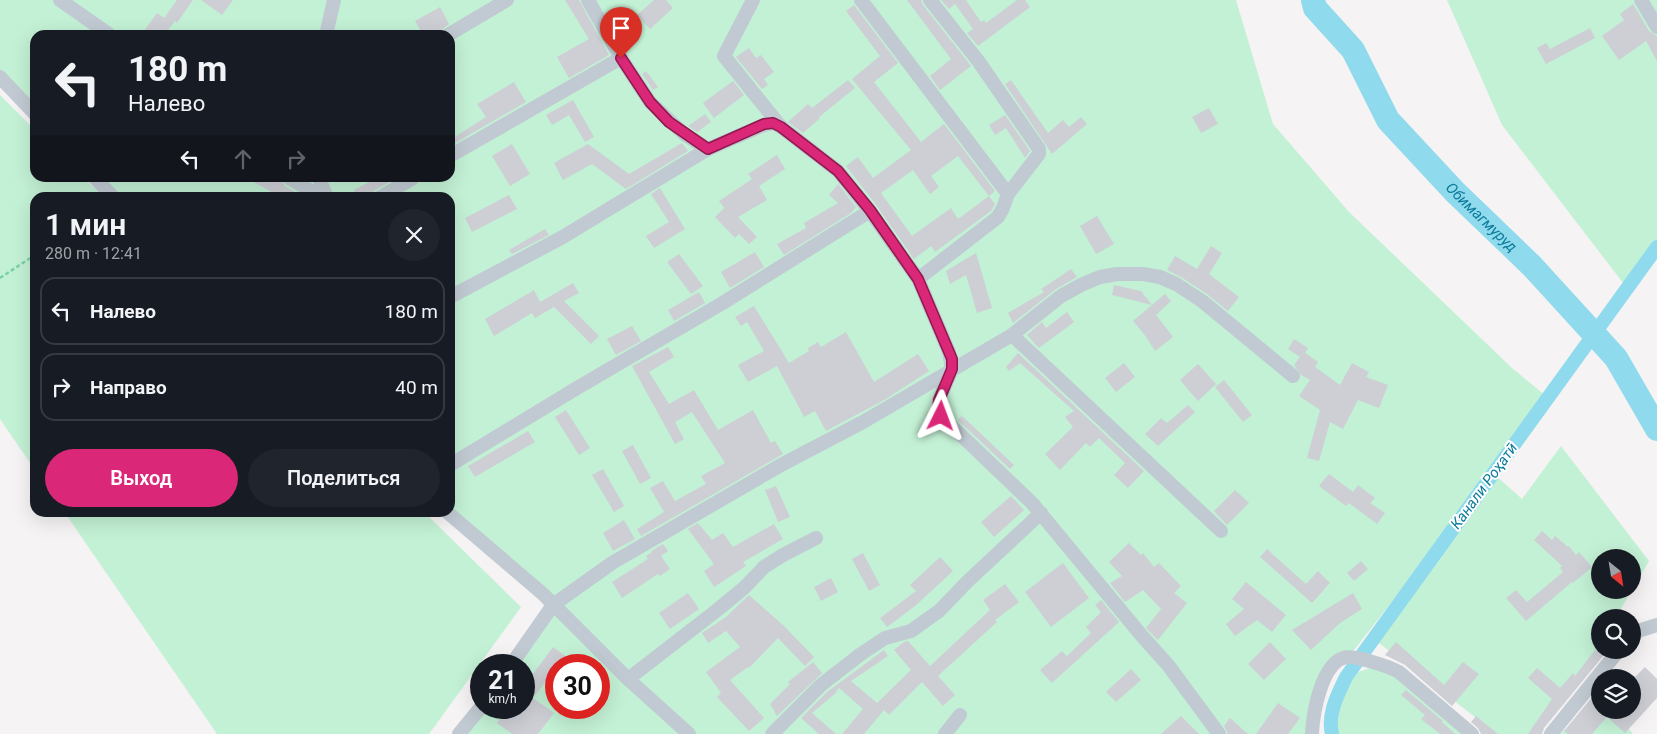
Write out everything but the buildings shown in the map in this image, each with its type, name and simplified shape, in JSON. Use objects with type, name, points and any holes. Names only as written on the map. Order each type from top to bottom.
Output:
[{"type":"street","points":[[60,0],[103,30]]},
{"type":"street","points":[[327,30],[334,0]]},
{"type":"street","points":[[455,31],[507,0]]},
{"type":"street","points":[[588,0],[621,58],[650,102],[669,122],[708,149]]},
{"type":"street","points":[[753,0],[724,56],[781,127]]},
{"type":"street","points":[[861,0],[1008,194]]},
{"type":"street","points":[[918,279],[998,217],[1008,194],[1039,154],[1039,149],[979,62],[930,0]]},
{"type":"street","points":[[1641,0],[1657,27]]},
{"type":"street","points":[[455,153],[621,58]]},
{"type":"street","points":[[0,77],[30,109]]},
{"type":"street","points":[[455,294],[561,238],[708,149],[764,124],[773,123],[781,127],[838,171],[870,210],[918,279],[950,352],[952,369],[939,400],[938,409],[941,416],[1041,513],[1168,665],[1219,734]]},
{"type":"street","points":[[99,182],[108,192]]},
{"type":"street","points":[[296,182],[313,192]]},
{"type":"street","points":[[389,192],[406,182]]},
{"type":"street","points":[[455,462],[721,304],[870,210]]},
{"type":"street","points":[[519,654],[553,605],[612,563],[782,465],[863,422],[1012,335],[1061,296],[1100,277],[1116,274],[1153,275],[1167,280],[1194,295],[1293,376]]},
{"type":"street","points":[[1012,335],[1221,531]]},
{"type":"street","points":[[772,734],[821,685],[861,654],[885,638],[910,631],[939,611],[968,581],[1041,513]]},
{"type":"street","points":[[453,517],[529,582],[628,679],[689,734]]},
{"type":"street","points":[[628,679],[724,605],[764,567],[816,538]]},
{"type":"street","points":[[1641,630],[1657,625]]},
{"type":"street","points":[[1312,734],[1313,718],[1320,691],[1332,666],[1346,656],[1388,666],[1399,672],[1472,734]]},
{"type":"street","points":[[1551,734],[1612,659]]},
{"type":"street","points":[[945,734],[960,715]]},
{"type":"street","points":[[459,734],[471,719]]},
{"type":"path","points":[[0,278],[30,258]]},
{"type":"green space","points":[[0,0],[1236,0],[1273,124],[1349,212],[1512,368],[1552,401],[1493,473],[1522,499],[1561,446],[1640,549],[1591,549],[1591,599],[1627,599],[1621,609],[1591,609],[1591,659],[1596,659],[1534,734],[1497,734],[1379,643],[1487,480],[1347,659],[1330,675],[1315,734],[454,734],[470,719],[535,719],[535,654],[513,654],[548,603],[455,516],[455,192],[113,192],[102,182],[455,182],[455,30],[30,30],[30,109],[0,79]]},
{"type":"green space","points":[[1447,0],[1657,0],[1657,253],[1630,292],[1502,125]]},
{"type":"green space","points":[[0,95],[30,125],[30,182],[88,182],[99,192],[30,192],[30,463],[0,419]]},
{"type":"green space","points":[[68,517],[429,517],[521,607],[487,654],[470,654],[470,677],[429,734],[217,734]]},
{"type":"green space","points":[[1641,551],[1649,561],[1641,574]]},
{"type":"green space","points":[[1377,665],[1399,674],[1470,734],[1332,734],[1332,712],[1346,677]]},
{"type":"green space","points":[[1591,705],[1591,719],[1620,719],[1633,734],[1560,734]]},
{"type":"waterway","name":"Обимагмуруд","points":[[1313,0],[1315,8],[1353,50],[1388,120],[1455,192],[1532,266],[1616,358],[1657,429]]},
{"type":"waterway","name":"Канали Роҳатӣ","points":[[1332,734],[1332,712],[1346,677],[1657,247]]},
{"type":"route","points":[[621,58],[650,102],[669,122],[708,149],[764,124],[773,123],[781,127],[838,171],[870,210],[918,279],[950,352],[952,369],[939,400],[938,409],[941,416]]}]
